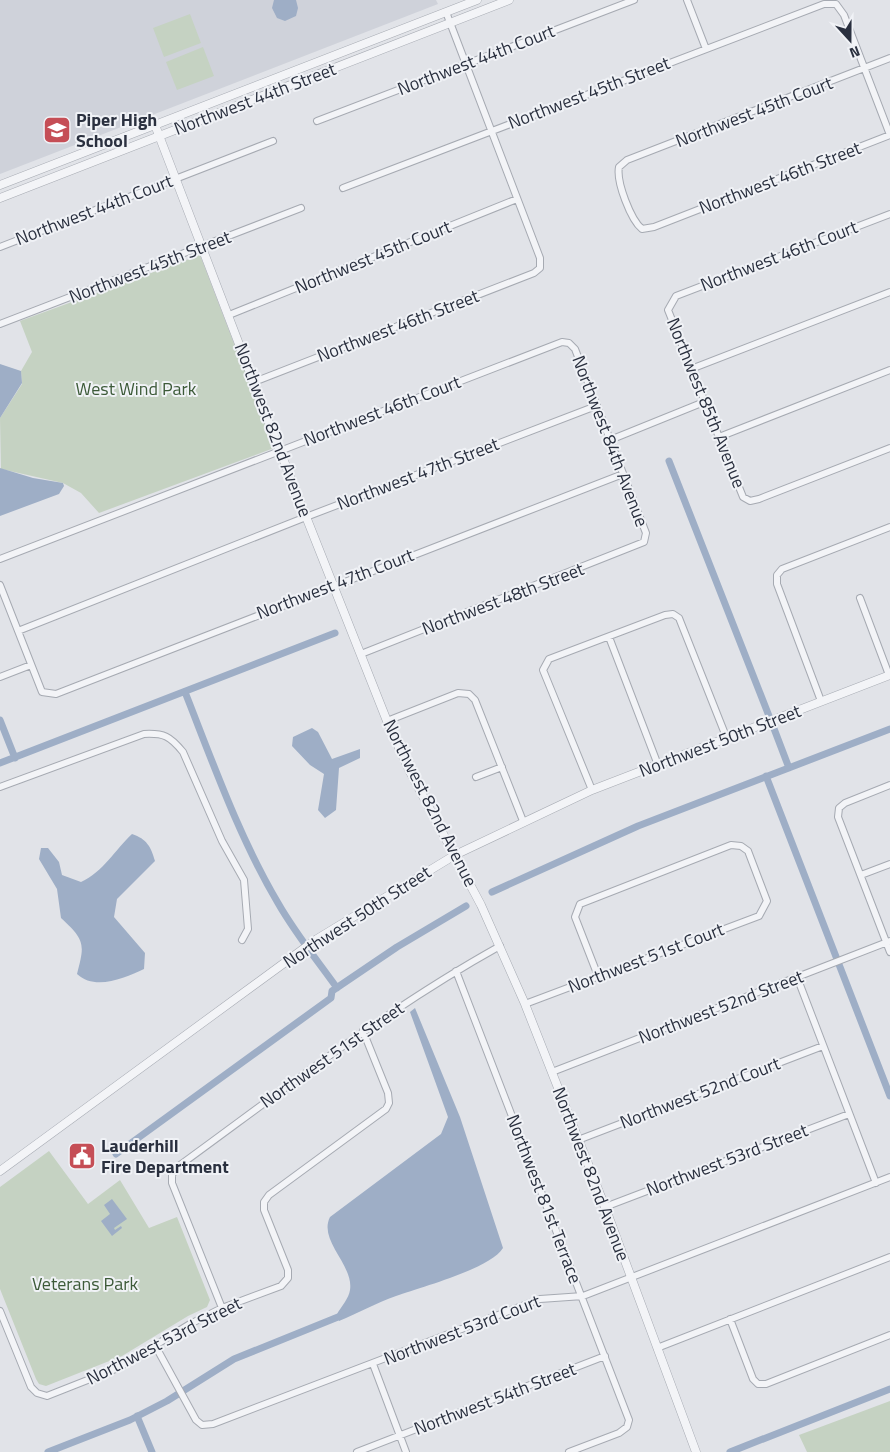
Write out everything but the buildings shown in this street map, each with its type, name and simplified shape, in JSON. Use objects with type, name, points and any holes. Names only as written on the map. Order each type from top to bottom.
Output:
[{"type":"street","name":"Northwest 44th Street","points":[[0,185],[477,0]]},
{"type":"street","name":"Northwest 44th Street","points":[[0,198],[510,0]]},
{"type":"street","name":"Northwest 44th Court","points":[[317,121],[634,0]]},
{"type":"street","points":[[687,0],[706,49]]},
{"type":"street","name":"Northwest 45th Street","points":[[343,188],[824,4],[836,4],[844,15],[864,69]]},
{"type":"street","points":[[446,12],[464,65],[517,199]]},
{"type":"street","points":[[360,46],[364,57]]},
{"type":"street","name":"Northwest 45th Court","points":[[642,229],[636,224],[617,176],[618,167],[628,160],[890,58]]},
{"type":"street","points":[[864,69],[890,135]]},
{"type":"street","name":"Northwest 82nd Avenue","points":[[155,125],[177,178],[280,451],[387,721],[409,770],[455,855],[500,946],[605,1207],[696,1452]]},
{"type":"street","name":"Northwest 46th Street","points":[[642,229],[654,227],[890,135]]},
{"type":"street","name":"Northwest 44th Court","points":[[0,247],[273,140]]},
{"type":"street","name":"Northwest 45th Court","points":[[229,315],[517,199]]},
{"type":"street","name":"Northwest 46th Street","points":[[254,382],[534,273],[540,268],[540,258],[517,199]]},
{"type":"street","name":"Northwest 45th Street","points":[[0,324],[301,208]]},
{"type":"street","name":"Northwest 46th Court","points":[[671,302],[676,296],[890,214]]},
{"type":"street","points":[[691,369],[890,292]]},
{"type":"street","name":"Northwest 85th Avenue","points":[[671,302],[668,310],[743,497],[750,501],[890,448]]},
{"type":"street","name":"Northwest 46th Court","points":[[0,559],[562,342],[569,343]]},
{"type":"street","name":"Northwest 84th Avenue","points":[[569,343],[575,349],[646,533],[644,542]]},
{"type":"street","points":[[719,438],[890,370]]},
{"type":"street","points":[[610,440],[704,402]]},
{"type":"street","name":"Northwest 47th Street","points":[[18,631],[306,517],[596,406]]},
{"type":"street","name":"Northwest 47th Court","points":[[31,665],[42,692],[56,694],[623,474]]},
{"type":"street","points":[[821,701],[777,584],[777,574],[782,569],[890,527]]},
{"type":"street","name":"Northwest 48th Street","points":[[361,654],[644,542]]},
{"type":"street","points":[[0,585],[31,665],[0,677]]},
{"type":"street","points":[[860,598],[890,675]]},
{"type":"street","points":[[592,790],[543,670],[549,659],[673,614],[679,618],[727,739]]},
{"type":"street","points":[[609,637],[658,765]]},
{"type":"street","name":"Northwest 50th Street","points":[[0,1171],[300,951],[367,907],[455,855],[523,821],[592,790],[890,675]]},
{"type":"street","points":[[387,721],[458,694],[469,694],[475,700],[523,821]]},
{"type":"street","points":[[0,787],[144,734],[160,733],[174,741],[183,752],[222,841],[244,880],[248,929],[242,940]]},
{"type":"street","points":[[476,777],[502,767]]},
{"type":"street","points":[[890,785],[845,803],[839,808],[838,817],[888,942],[890,952]]},
{"type":"street","name":"Northwest 51st Court","points":[[524,1004],[759,916],[765,909],[767,901],[748,851],[741,846],[731,846],[580,904],[576,909],[575,917],[598,976]]},
{"type":"street","points":[[861,875],[890,864]]},
{"type":"street","name":"Northwest 52nd Street","points":[[552,1072],[888,942]]},
{"type":"street","name":"Northwest 51st Street","points":[[222,1308],[172,1183],[172,1175],[176,1168],[363,1031],[456,971],[500,946]]},
{"type":"street","name":"Northwest 81st Terrace","points":[[456,971],[629,1420],[627,1427],[619,1433],[569,1452]]},
{"type":"street","points":[[797,977],[876,1183]]},
{"type":"street","name":"Northwest 53rd Street","points":[[0,1311],[31,1387],[37,1393],[47,1396],[109,1372],[156,1347],[190,1324],[222,1308],[281,1286],[288,1278],[288,1270],[264,1210],[264,1202],[269,1195],[386,1109],[389,1103],[388,1093],[363,1031]]},
{"type":"street","name":"Northwest 52nd Court","points":[[578,1140],[823,1046]]},
{"type":"street","name":"Northwest 53rd Street","points":[[605,1207],[849,1114]]},
{"type":"street","name":"Northwest 53rd Court","points":[[156,1347],[196,1420],[202,1425],[213,1424],[540,1299],[554,1296],[582,1296],[890,1177]]},
{"type":"street","points":[[657,1348],[890,1258]]},
{"type":"street","points":[[730,1319],[753,1379],[758,1384],[766,1384],[890,1335]]},
{"type":"street","name":"Northwest 54th Street","points":[[356,1452],[605,1356]]},
{"type":"street","points":[[373,1364],[406,1452]]},
{"type":"shaded area","name":"Piper High School","points":[[0,0],[436,0],[438,4],[0,174]]},
{"type":"green space","points":[[190,14],[201,43],[164,57],[153,28]]},
{"type":"green space","points":[[203,47],[214,76],[177,90],[166,62]]},
{"type":"green space","name":"West Wind Park","points":[[200,255],[274,448],[99,513],[81,493],[63,483],[1,469],[0,418],[22,384],[21,371],[32,352],[20,321]]},
{"type":"green space","name":"Veterans Park","points":[[49,1151],[88,1204],[120,1180],[149,1228],[177,1217],[210,1300],[207,1307],[188,1316],[122,1356],[46,1386],[39,1384],[36,1379],[0,1289],[0,1187]]},
{"type":"green space","points":[[890,1401],[890,1452],[807,1452],[799,1435]]},
{"type":"water","points":[[274,0],[296,0],[298,8],[296,16],[285,21],[277,18],[272,8]]},
{"type":"water","points":[[0,364],[21,371],[22,383],[0,418]]},
{"type":"water","points":[[0,468],[33,478],[63,483],[64,486],[59,494],[0,516]]},
{"type":"water","points":[[312,728],[318,732],[332,759],[360,749],[360,758],[339,768],[336,810],[325,818],[318,810],[324,774],[310,765],[292,746],[293,737]]},
{"type":"water","points":[[132,834],[148,844],[155,861],[117,899],[114,917],[145,953],[144,969],[119,979],[92,982],[77,974],[82,949],[81,943],[75,932],[61,918],[57,889],[39,859],[41,848],[48,848],[59,862],[62,875],[81,882],[96,873]]},
{"type":"water","points":[[415,1008],[460,1117],[503,1248],[496,1256],[470,1270],[389,1299],[339,1321],[337,1314],[347,1299],[350,1281],[329,1235],[330,1217],[441,1134],[448,1117],[410,1012]]},
{"type":"water","points":[[112,1199],[127,1219],[114,1228],[115,1230],[121,1226],[122,1228],[112,1236],[101,1221],[110,1214],[104,1205]]},
{"type":"waterway","points":[[669,461],[769,716]]},
{"type":"waterway","points":[[0,763],[335,633]]},
{"type":"waterway","points":[[185,692],[227,799],[264,878],[292,925],[337,988]]},
{"type":"waterway","points":[[0,720],[15,758]]},
{"type":"waterway","points":[[773,726],[789,768]]},
{"type":"waterway","points":[[492,892],[638,826],[890,729]]},
{"type":"waterway","points":[[766,776],[890,1096]]},
{"type":"waterway","points":[[116,1154],[331,998],[332,991],[397,947],[466,906]]},
{"type":"waterway","points":[[48,1452],[130,1420],[167,1401],[234,1359],[338,1317]]},
{"type":"waterway","points":[[730,1452],[890,1389]]},
{"type":"waterway","points":[[137,1416],[152,1452]]},
{"type":"place","name":"Piper High School","points":[[57,130]]},
{"type":"place","name":"Lauderhill Fire Department","points":[[82,1156]]}]
